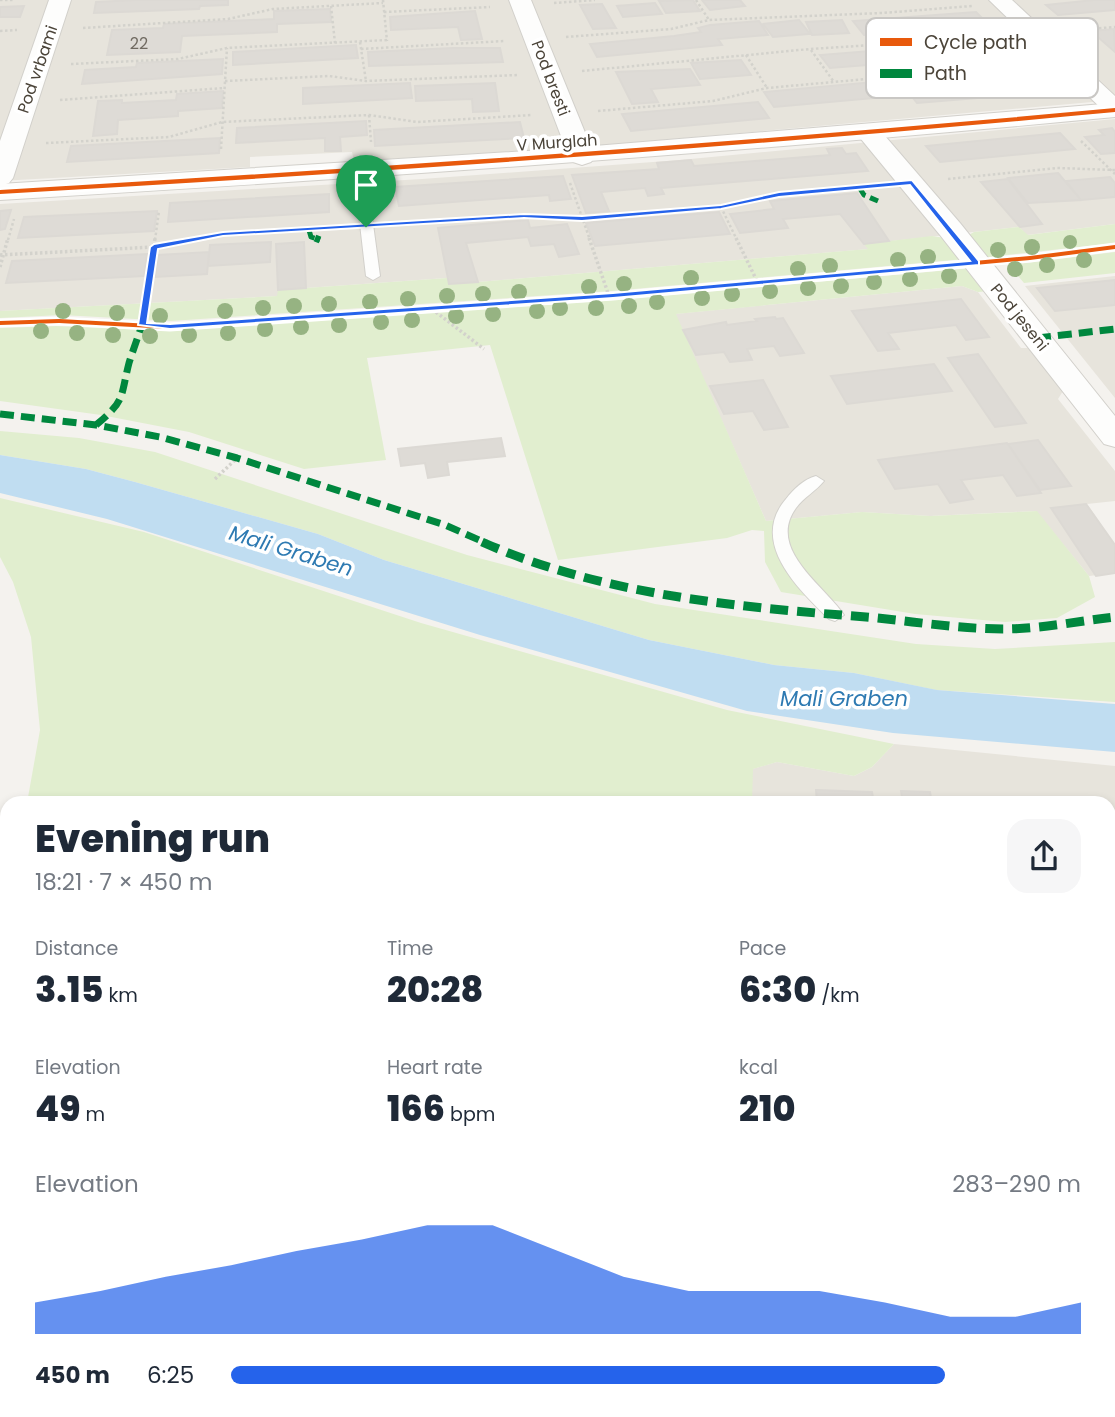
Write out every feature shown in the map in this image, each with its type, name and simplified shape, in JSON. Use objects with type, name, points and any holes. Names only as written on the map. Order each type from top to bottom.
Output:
[{"type":"street","name":"Pod vrbami","points":[[0,178],[60,0]]},
{"type":"street","points":[[1002,2],[1019,18]]},
{"type":"street","name":"Pod bresti","points":[[521,3],[582,157]]},
{"type":"street","points":[[1098,94],[1115,110]]},
{"type":"street","name":"V Murglah","points":[[11,192],[582,157],[870,134],[1115,110]]},
{"type":"street","name":"Pod jeseni","points":[[870,134],[912,182],[1115,437]]},
{"type":"lane","points":[[360,172],[373,276]]},
{"type":"lane","points":[[816,481],[797,495],[783,514],[781,537],[789,563],[803,583],[835,615]]},
{"type":"path","points":[[0,0],[15,0]]},
{"type":"path","points":[[384,12],[595,0]]},
{"type":"path","points":[[696,0],[709,20]]},
{"type":"path","points":[[72,29],[228,19],[273,9],[383,2],[388,48]]},
{"type":"path","points":[[361,49],[536,40],[671,29],[709,20],[882,13],[1002,2]]},
{"type":"path","points":[[331,6],[335,43]]},
{"type":"path","points":[[38,66],[178,59],[226,48],[387,40]]},
{"type":"path","points":[[360,42],[366,81]]},
{"type":"path","points":[[225,81],[329,76],[366,81],[549,74],[866,46]]},
{"type":"path","points":[[221,158],[226,48]]},
{"type":"path","points":[[810,50],[834,82]]},
{"type":"path","points":[[746,55],[767,88]]},
{"type":"path","points":[[11,145],[169,136],[222,122],[369,115],[418,122],[565,115],[713,101],[767,88],[866,79]]},
{"type":"path","points":[[26,101],[128,97],[224,88]]},
{"type":"path","points":[[1073,132],[1114,172]]},
{"type":"path","points":[[2,255],[154,247],[223,234],[524,216],[582,218],[721,207],[779,194],[1058,168],[1114,172]]},
{"type":"path","points":[[569,181],[609,296]]},
{"type":"path","points":[[0,267],[11,192]]},
{"type":"path","points":[[142,325],[159,206]]},
{"type":"path","points":[[721,207],[758,283]]},
{"type":"path","points":[[0,323],[59,321],[170,327],[609,296],[976,263],[1115,247]]},
{"type":"path","points":[[431,308],[484,349]]},
{"type":"path","points":[[215,479],[237,458]]},
{"type":"shaded area","points":[[0,0],[1115,0],[1115,100],[570,148],[354,161],[352,152],[250,157],[250,167],[0,181]]},
{"type":"shaded area","points":[[1115,119],[1115,224],[1027,235],[1019,227],[865,244],[869,249],[478,282],[449,284],[446,278],[278,290],[278,296],[0,311],[0,204],[422,179],[680,160]]},
{"type":"shaded area","points":[[1115,276],[1115,398],[1025,286]]},
{"type":"shaded area","points":[[962,286],[978,292],[1021,348],[1031,348],[1063,391],[1058,399],[1115,471],[1115,501],[1087,504],[1115,545],[1115,573],[1089,576],[1036,511],[930,516],[862,512],[766,521],[675,314]]},
{"type":"shaded area","points":[[894,744],[1115,766],[1115,796],[752,796],[752,769],[777,762],[854,776],[872,767]]},
{"type":"green space","points":[[1115,224],[1115,243],[980,258],[967,236],[974,232],[1019,227],[1028,235]]},
{"type":"green space","points":[[932,236],[945,238],[965,259],[612,291],[171,321],[62,315],[0,318],[0,311],[277,296],[278,290],[447,278],[450,284],[478,282],[868,249],[864,244]]},
{"type":"green space","points":[[1115,252],[1115,273],[1024,283],[1009,265]]},
{"type":"green space","points":[[972,268],[990,291],[978,292],[962,286],[676,314],[766,521],[862,512],[930,516],[1037,511],[1089,576],[1095,597],[1057,618],[1005,622],[915,614],[781,592],[765,562],[764,531],[752,530],[727,538],[558,560],[490,345],[367,358],[386,460],[304,469],[189,432],[101,415],[0,401],[0,328],[56,326],[169,331],[614,300]]},
{"type":"green space","points":[[0,431],[79,438],[155,452],[467,555],[655,604],[916,644],[995,649],[1115,642],[1115,702],[936,690],[854,673],[774,665],[649,640],[384,560],[318,534],[86,469],[0,455]]},
{"type":"green space","points":[[0,498],[144,532],[421,623],[727,710],[894,744],[872,767],[854,776],[777,762],[753,769],[752,796],[28,796],[40,730],[31,637],[13,582],[0,557]]},
{"type":"water","name":"Mali Graben","points":[[0,455],[86,469],[318,534],[384,560],[649,640],[774,665],[854,673],[937,690],[1115,704],[1115,752],[893,733],[747,711],[480,635],[107,519],[0,493]]},
{"type":"building","points":[[228,0],[228,5],[200,6],[199,9],[94,13],[96,2]]},
{"type":"building","points":[[693,0],[700,11],[666,13],[659,1]]},
{"type":"building","points":[[702,0],[740,0],[745,6],[710,10]]},
{"type":"building","points":[[1115,0],[1115,10],[1058,15],[1046,5]]},
{"type":"building","points":[[655,3],[662,14],[623,17],[617,6]]},
{"type":"building","points":[[602,4],[616,28],[593,29],[580,5]]},
{"type":"building","points":[[24,6],[20,17],[0,17],[0,7]]},
{"type":"building","points":[[330,9],[331,22],[277,24],[277,32],[182,36],[180,52],[107,55],[112,30],[163,28],[164,24],[274,19],[274,11]]},
{"type":"building","points":[[475,11],[482,39],[461,40],[458,27],[391,30],[390,17]]},
{"type":"building","points":[[976,12],[982,18],[894,18]]},
{"type":"building","points":[[799,20],[810,34],[773,37],[763,24]]},
{"type":"building","points":[[842,20],[849,33],[812,35],[806,22]]},
{"type":"building","points":[[866,20],[866,35],[864,35],[853,21]]},
{"type":"building","points":[[759,21],[768,35],[718,39],[722,45],[597,57],[590,44],[674,36],[701,32],[698,28],[710,25]]},
{"type":"building","points":[[1114,29],[1115,52],[1098,37],[1098,30]]},
{"type":"building","points":[[356,45],[358,58],[233,65],[233,52]]},
{"type":"building","points":[[500,48],[503,62],[369,66],[368,52]]},
{"type":"building","points":[[866,51],[866,65],[830,68],[820,55]]},
{"type":"building","points":[[223,59],[222,74],[82,84],[85,70],[136,67],[137,63]]},
{"type":"building","points":[[741,60],[751,75],[700,79],[691,63]]},
{"type":"building","points":[[690,69],[700,85],[651,89],[658,102],[632,104],[616,72]]},
{"type":"building","points":[[410,83],[412,98],[303,104],[303,88]]},
{"type":"building","points":[[495,83],[499,111],[473,112],[472,99],[416,101],[415,86]]},
{"type":"building","points":[[866,83],[866,98],[875,98],[774,107],[764,92]]},
{"type":"building","points":[[223,91],[222,108],[178,111],[178,116],[118,120],[117,134],[93,136],[98,101],[122,100],[122,103],[176,100],[177,94]]},
{"type":"building","points":[[913,98],[978,98],[917,103]]},
{"type":"building","points":[[758,102],[769,118],[631,131],[622,114]]},
{"type":"building","points":[[366,121],[367,135],[340,137],[341,151],[325,151],[325,138],[236,143],[237,128]]},
{"type":"building","points":[[520,122],[524,138],[375,146],[374,130]]},
{"type":"building","points":[[1112,128],[1115,132],[1115,153],[1101,154],[1085,137],[1104,135],[1099,130]]},
{"type":"building","points":[[1060,133],[1075,149],[940,162],[926,146]]},
{"type":"building","points":[[220,138],[219,153],[67,162],[71,146]]},
{"type":"building","points":[[842,148],[846,154],[856,153],[868,171],[661,188],[664,194],[648,196],[645,188],[601,192],[609,211],[586,213],[572,175],[659,169],[657,163],[691,160],[694,166],[830,155],[827,149]]},
{"type":"building","points":[[1058,173],[1081,200],[1028,203],[1008,178]]},
{"type":"building","points":[[563,176],[571,199],[550,201],[549,195],[399,206],[395,187]]},
{"type":"building","points":[[1110,177],[1115,183],[1115,197],[1081,200],[1066,181]]},
{"type":"building","points":[[1008,179],[1042,224],[1020,227],[981,182]]},
{"type":"building","points":[[857,193],[889,241],[864,244],[840,214],[783,219],[788,228],[740,233],[730,214],[774,209],[770,201]]},
{"type":"building","points":[[329,194],[329,212],[168,222],[170,203]]},
{"type":"building","points":[[11,210],[5,229],[0,230],[0,211]]},
{"type":"building","points":[[157,211],[154,231],[18,238],[24,217]]},
{"type":"building","points":[[719,212],[730,234],[595,246],[586,223]]},
{"type":"building","points":[[528,220],[530,228],[567,224],[579,254],[559,257],[554,244],[531,246],[528,237],[466,243],[478,282],[449,284],[438,228]]},
{"type":"building","points":[[271,242],[270,262],[208,266],[210,245]]},
{"type":"building","points":[[304,242],[306,288],[278,290],[276,244]]},
{"type":"building","points":[[209,252],[207,274],[155,277],[158,255]]},
{"type":"building","points":[[147,254],[144,276],[6,283],[12,261]]},
{"type":"building","points":[[1115,280],[1115,305],[1055,311],[1037,288]]},
{"type":"building","points":[[961,299],[989,337],[966,340],[956,325],[888,333],[899,349],[878,351],[852,311]]},
{"type":"building","points":[[783,318],[804,353],[780,356],[774,346],[747,349],[752,360],[730,362],[724,352],[696,355],[683,330],[726,322],[727,325]]},
{"type":"building","points":[[978,354],[1026,423],[995,427],[948,358]]},
{"type":"building","points":[[934,364],[952,391],[847,404],[831,376]]},
{"type":"building","points":[[763,380],[788,427],[764,430],[753,411],[724,414],[710,386]]},
{"type":"building","points":[[501,438],[505,456],[447,462],[449,475],[428,478],[425,463],[401,466],[398,449]]},
{"type":"building","points":[[1038,440],[1071,486],[1040,490],[1008,444]]},
{"type":"building","points":[[1007,443],[1041,493],[1017,496],[1003,475],[961,480],[973,499],[950,503],[938,484],[895,489],[878,460]]},
{"type":"building","points":[[1086,504],[1115,545],[1115,573],[1096,576],[1051,508]]},
{"type":"building","points":[[816,790],[872,792],[873,796],[816,796]]},
{"type":"building","points":[[901,791],[930,792],[931,796],[902,796]]},
{"type":"marked path","points":[[859,187],[864,195],[878,201]]},
{"type":"marked path","points":[[309,230],[311,237],[320,240]]},
{"type":"marked path","points":[[96,425],[114,410],[125,391],[129,364],[142,325]]},
{"type":"marked path","points":[[1037,338],[1115,329]]},
{"type":"marked path","points":[[0,414],[96,425],[160,437],[237,458],[445,525],[512,555],[580,575],[665,595],[752,608],[1005,629],[1115,617]]},
{"type":"cycle path","points":[[0,192],[558,157],[1115,110]]},
{"type":"cycle path","points":[[0,323],[59,321],[170,327],[613,296],[1030,258],[1115,247]]},
{"type":"route","points":[[912,182],[976,263],[613,296],[170,327],[142,325],[154,247],[223,234],[366,227],[524,216],[582,218],[721,207],[779,194],[912,182]]}]
